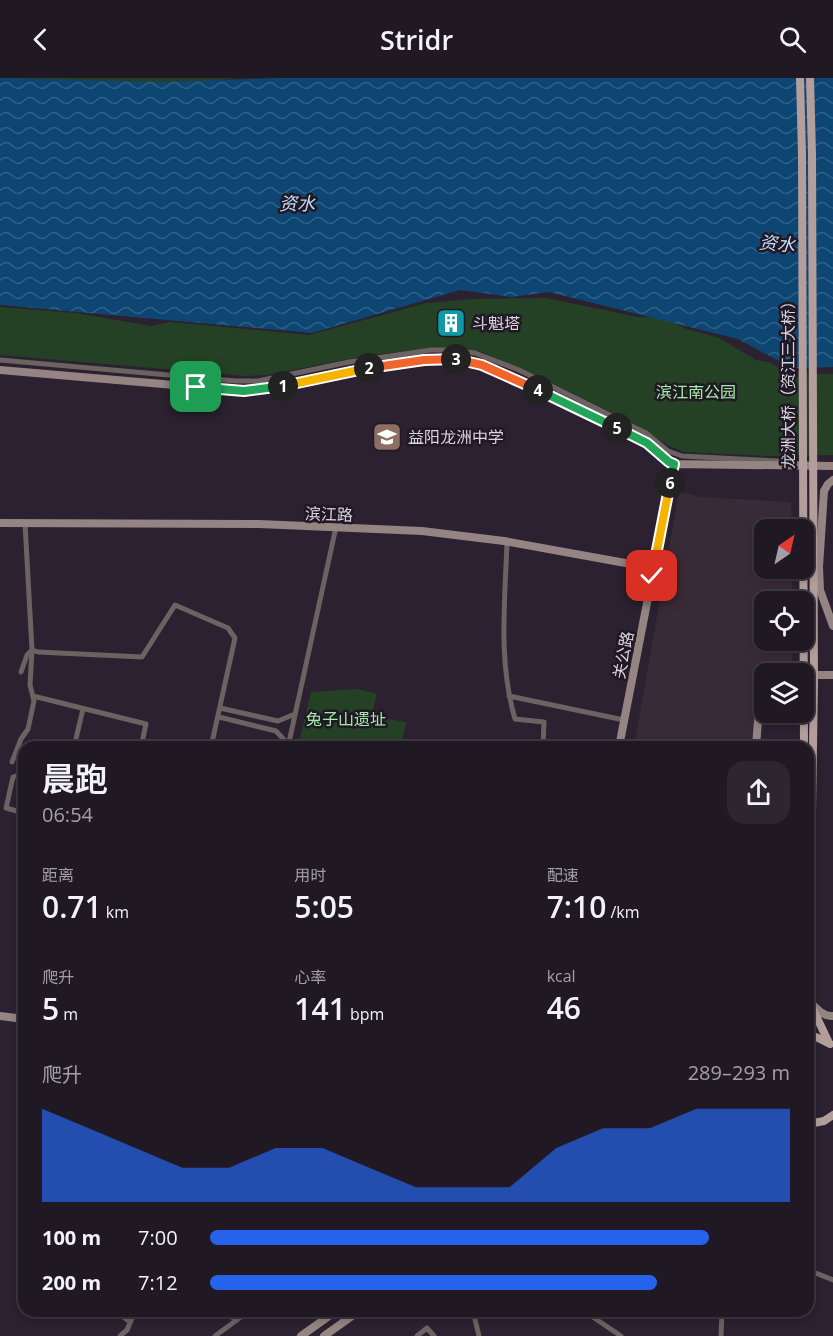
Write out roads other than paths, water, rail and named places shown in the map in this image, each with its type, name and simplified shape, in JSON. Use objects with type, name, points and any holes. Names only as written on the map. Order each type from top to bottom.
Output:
[{"type":"main road","name":"龙洲大桥（资江三大桥）","points":[[800,78],[808,663]]},
{"type":"main road","name":"龙洲大桥（资江三大桥）","points":[[808,663],[812,154],[810,78]]},
{"type":"main road","points":[[804,741],[805,723]]},
{"type":"main road","points":[[808,723],[808,741]]},
{"type":"main road","points":[[814,1011],[831,1045]]},
{"type":"main road","points":[[814,1037],[831,1045]]},
{"type":"main road","points":[[814,1124],[829,1122],[833,1115]]},
{"type":"street","points":[[0,360],[258,381],[349,362],[430,350],[475,353],[519,370],[646,433],[668,451],[682,456],[778,461]]},
{"type":"street","points":[[0,370],[244,391],[280,387],[385,364],[457,359],[482,365],[521,382],[647,443],[674,464],[833,466]]},
{"type":"street","name":"关公路","points":[[620,741],[674,464]]},
{"type":"street","points":[[833,480],[824,491],[819,567],[820,590],[833,626]]},
{"type":"street","name":"滨江路","points":[[0,523],[259,524],[422,531],[507,542],[653,568]]},
{"type":"street","points":[[20,741],[28,729],[34,700],[30,685],[33,650],[25,523]]},
{"type":"street","points":[[289,741],[336,527]]},
{"type":"street","points":[[507,542],[504,661],[509,696],[515,719],[544,722],[543,741]]},
{"type":"street","points":[[33,650],[142,657],[160,632],[175,605],[228,628],[235,638],[213,741]]},
{"type":"street","points":[[21,672],[27,655],[33,650]]},
{"type":"street","points":[[814,680],[833,675]]},
{"type":"street","points":[[33,696],[146,724],[142,741]]},
{"type":"street","points":[[509,696],[624,720]]},
{"type":"street","points":[[220,708],[278,721],[295,714]]},
{"type":"street","points":[[75,741],[83,709]]},
{"type":"street","points":[[219,717],[276,731],[284,741]]},
{"type":"street","points":[[756,741],[757,723]]},
{"type":"street","points":[[12,762],[18,747]]},
{"type":"street","points":[[18,775],[13,777],[6,808],[18,811]]},
{"type":"street","points":[[814,1006],[829,1017],[833,1016]]},
{"type":"street","points":[[0,1016],[18,1018]]},
{"type":"street","points":[[814,1272],[833,1280]]},
{"type":"street","points":[[123,1317],[130,1322]]},
{"type":"street","points":[[120,1336],[127,1330],[132,1317]]},
{"type":"street","points":[[232,1317],[237,1320]]},
{"type":"street","points":[[215,1336],[241,1317]]},
{"type":"street","points":[[301,1336],[328,1317]]},
{"type":"street","points":[[324,1336],[351,1317]]},
{"type":"street","points":[[474,1317],[479,1336]]},
{"type":"street","points":[[593,1317],[621,1336]]},
{"type":"street","points":[[721,1336],[722,1317]]},
{"type":"street","points":[[417,1336],[428,1328],[434,1336]]},
{"type":"water","name":"资水","points":[[0,78],[161,82],[280,78],[833,78],[833,367],[792,368],[738,339],[549,292],[511,297],[460,290],[312,333],[0,305]]},
{"type":"place","name":"斗魁塔","points":[[451,323]]},
{"type":"place","name":"益阳龙洲中学","points":[[387,437]]},
{"type":"park label","name":"滨江南公园","points":[[696,392]]},
{"type":"park label","name":"兔子山遗址","points":[[346,719]]}]
